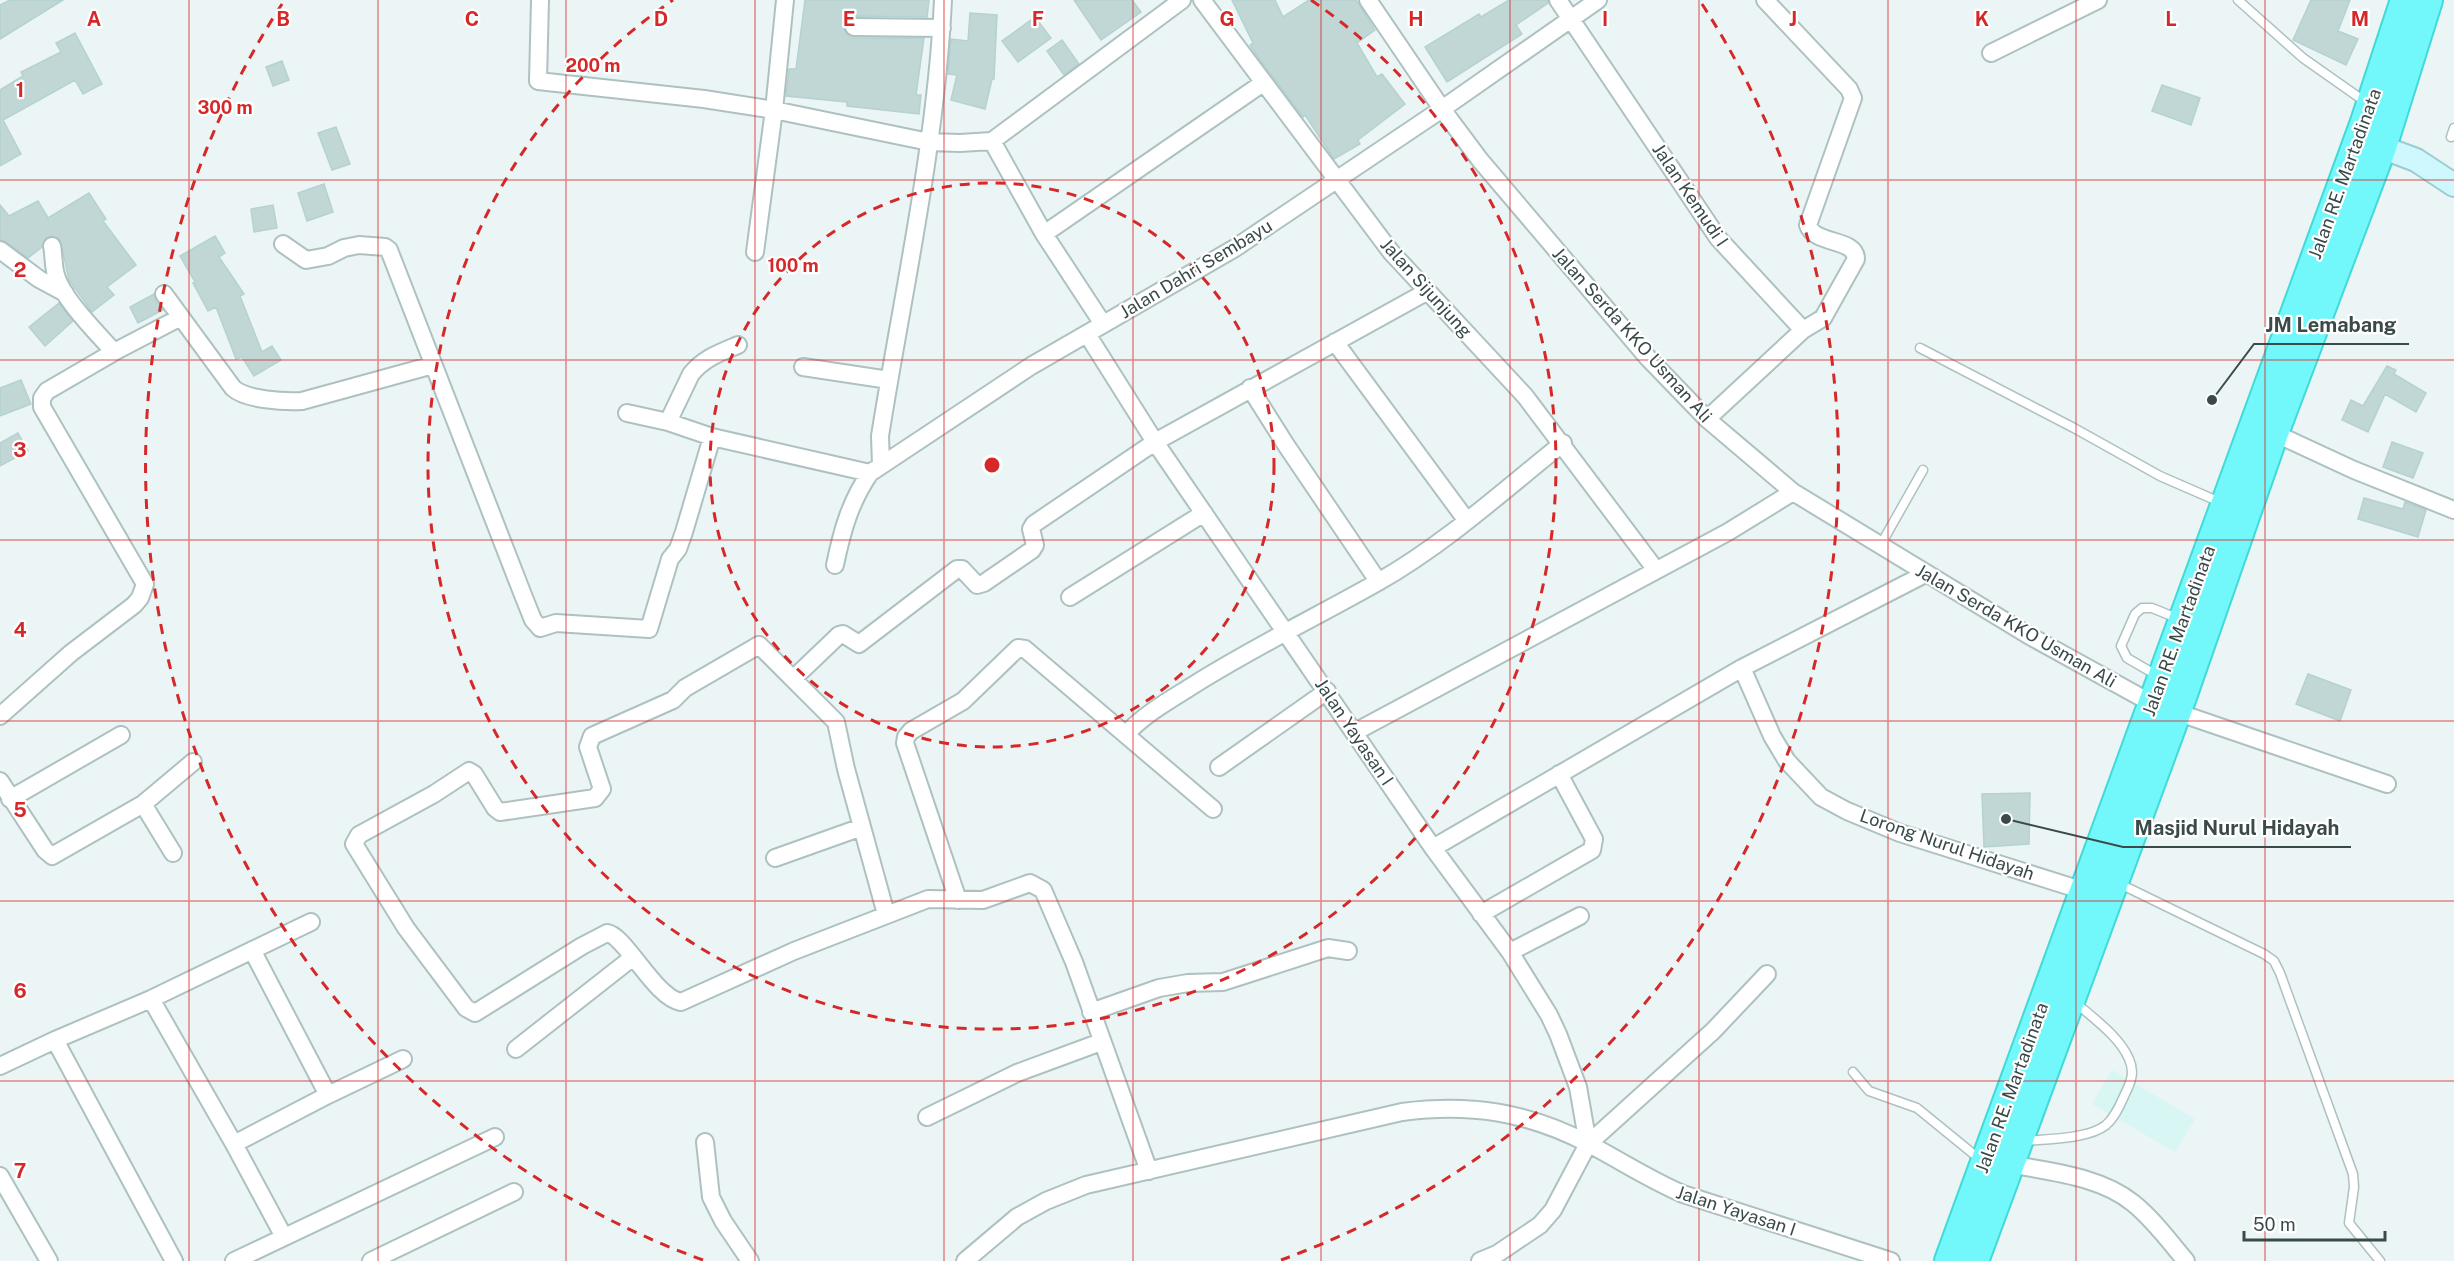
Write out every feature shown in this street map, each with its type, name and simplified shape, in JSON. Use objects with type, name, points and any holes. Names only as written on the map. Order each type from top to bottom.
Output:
[{"type":"highway","name":"Jalan RE. Martadinata","points":[[1949,1261],[2004,1157],[2084,891],[2163,698],[2183,621],[2225,505],[2370,143],[2370,105],[2405,0]]},
{"type":"highway","points":[[1974,1261],[2004,1157],[2072,999],[2115,881],[2163,698],[2274,433],[2370,143],[2428,0]]},
{"type":"street","points":[[540,0],[538,81],[658,93],[774,110],[929,142],[992,141],[1182,0]]},
{"type":"street","points":[[755,252],[774,110],[785,0]]},
{"type":"street","points":[[627,413],[668,422],[712,437],[876,469],[889,380],[911,267],[929,142],[943,0]]},
{"type":"street","name":"Jalan Sijunjung","points":[[1202,0],[1402,266],[1525,396],[1563,443],[1656,570]]},
{"type":"street","name":"Jalan Serda KKO Usman Ali","points":[[1368,0],[1442,109],[1480,160],[1648,358],[1707,419],[1793,492],[2028,635],[2163,698],[2387,784]]},
{"type":"street","name":"Jalan Kemudi I","points":[[1558,0],[1718,238],[1803,330]]},
{"type":"street","name":"Jalan Dahri Sembayu","points":[[835,565],[846,519],[858,490],[876,469],[1031,366],[1235,248],[1442,109],[1598,0]]},
{"type":"street","points":[[1707,419],[1803,330],[1823,318],[1856,258],[1851,248],[1816,235],[1808,225],[1853,98],[1849,89],[1765,0]]},
{"type":"street","points":[[1991,53],[2073,5],[2098,0]]},
{"type":"street","points":[[854,27],[942,28]]},
{"type":"street","points":[[1044,234],[1263,83]]},
{"type":"street","points":[[992,141],[1044,234],[1103,324]]},
{"type":"street","points":[[2370,143],[2416,160],[2454,185]]},
{"type":"street","points":[[283,244],[306,260],[328,256],[344,248],[359,245],[385,247],[389,250],[536,624],[556,623],[649,629],[670,560],[678,549],[684,532],[712,437]]},
{"type":"street","points":[[52,246],[56,275],[66,293],[85,320],[114,352]]},
{"type":"street","points":[[0,250],[39,279],[66,293]]},
{"type":"street","points":[[794,678],[839,635],[843,634],[856,644],[860,644],[957,569],[962,569],[977,585],[984,583],[1032,550],[1035,545],[1031,529],[1034,524],[1155,442],[1428,291]]},
{"type":"street","points":[[164,294],[233,388],[241,394],[282,401],[302,401],[433,365]]},
{"type":"street","points":[[0,716],[71,653],[134,605],[144,591],[143,579],[42,407],[42,398],[46,391],[181,316]]},
{"type":"street","name":"Jalan Yayasan I","points":[[1087,334],[1155,442],[1433,848],[1510,952],[1549,1015],[1578,1087],[1588,1144],[1653,1182],[1683,1194],[1891,1261]]},
{"type":"street","points":[[1335,342],[1467,521]]},
{"type":"street","points":[[668,422],[696,368],[709,357],[738,345]]},
{"type":"street","points":[[803,367],[889,380]]},
{"type":"street","points":[[1250,388],[1378,581]]},
{"type":"street","points":[[2274,433],[2365,475],[2454,510]]},
{"type":"street","points":[[1126,734],[1140,719],[1158,707],[1286,631],[1378,581],[1444,539],[1563,443]]},
{"type":"street","points":[[1355,732],[1728,532],[1793,492]]},
{"type":"street","points":[[1070,597],[1204,513]]},
{"type":"street","points":[[1433,848],[1742,668],[1925,574]]},
{"type":"street","points":[[886,914],[846,769],[836,722],[761,645],[756,645],[685,688],[673,700],[592,736],[588,747],[602,789],[599,796],[595,798],[500,812],[495,808],[474,774],[469,771],[434,794],[359,835],[354,841],[354,847],[406,928],[472,1013],[480,1011],[603,935],[611,934],[672,1000],[681,1002],[794,951],[935,897],[983,900],[1030,883],[1038,885],[1043,890],[1074,962],[1149,1171]]},
{"type":"street","points":[[958,900],[905,743],[908,733],[963,701],[1014,650],[1021,647],[1213,809]]},
{"type":"street","name":"Lorong Nurul Hidayah","points":[[1742,668],[1772,736],[1787,761],[1821,797],[1847,811],[1900,833],[2084,891]]},
{"type":"street","points":[[1219,767],[1327,692]]},
{"type":"street","points":[[10,799],[121,735]]},
{"type":"street","points":[[0,781],[45,850],[52,856],[143,804],[193,762]]},
{"type":"street","points":[[1481,914],[1592,850],[1594,838],[1559,774]]},
{"type":"street","points":[[143,804],[173,853]]},
{"type":"street","points":[[775,858],[862,827]]},
{"type":"street","points":[[1510,952],[1581,916]]},
{"type":"street","points":[[0,1066],[152,999],[311,922]]},
{"type":"street","points":[[1091,1012],[1159,988],[1188,983],[1223,982],[1328,948],[1348,951]]},
{"type":"street","points":[[252,950],[328,1095]]},
{"type":"street","points":[[516,1049],[632,958]]},
{"type":"street","points":[[1480,1261],[1497,1254],[1540,1225],[1553,1210],[1588,1144],[1713,1031],[1767,974]]},
{"type":"street","points":[[152,999],[284,1237]]},
{"type":"street","points":[[55,1040],[174,1261]]},
{"type":"street","points":[[927,1117],[1017,1073],[1101,1042]]},
{"type":"street","points":[[234,1144],[403,1059]]},
{"type":"street","points":[[965,1261],[1017,1217],[1046,1201],[1086,1185],[1402,1112],[1435,1108],[1508,1113],[1539,1122],[1588,1144]]},
{"type":"street","points":[[234,1261],[495,1137]]},
{"type":"street","points":[[705,1142],[711,1197],[723,1221],[750,1261]]},
{"type":"street","points":[[2004,1157],[2077,1178],[2121,1195],[2143,1212],[2186,1261]]},
{"type":"street","points":[[0,1176],[49,1261]]},
{"type":"street","points":[[371,1261],[514,1192]]},
{"type":"lane","points":[[2238,0],[2303,58],[2370,105]]},
{"type":"lane","points":[[2451,137],[2454,128]]},
{"type":"lane","points":[[1920,348],[2160,476],[2225,505]]},
{"type":"lane","points":[[1880,547],[1923,470]]},
{"type":"lane","points":[[2163,698],[2127,658],[2121,646],[2135,614],[2142,608],[2152,608],[2183,621]]},
{"type":"lane","points":[[2115,881],[2274,961],[2353,1174],[2354,1187],[2349,1223],[2380,1261]]},
{"type":"lane","points":[[1854,1072],[1869,1091],[1917,1108],[2004,1157],[2100,1129],[2113,1116],[2131,1082],[2133,1069],[2124,1049],[2114,1037],[2072,999]]},
{"type":"shaded area","points":[[2112,1070],[2195,1119],[2175,1152],[2092,1104]]},
{"type":"building","points":[[10,0],[63,0],[0,39],[0,5]]},
{"type":"building","points":[[805,0],[929,0],[927,17],[854,16],[848,18],[844,26],[845,33],[854,38],[924,38],[916,95],[921,95],[919,114],[847,106],[847,102],[786,96],[789,69],[796,69]]},
{"type":"building","points":[[1074,0],[1132,0],[1141,12],[1101,40]]},
{"type":"building","points":[[1232,0],[1275,0],[1283,17],[1309,0],[1356,0],[1375,30],[1357,43],[1377,77],[1382,74],[1405,104],[1358,140],[1360,144],[1334,159],[1305,115],[1303,117],[1255,53],[1250,45],[1253,43]]},
{"type":"building","points":[[1509,0],[1548,0],[1548,3],[1516,25],[1522,34],[1447,82],[1425,47],[1479,14],[1481,17]]},
{"type":"building","points":[[2311,0],[2350,0],[2338,31],[2358,39],[2346,65],[2293,40]]},
{"type":"building","points":[[970,13],[997,15],[994,79],[992,79],[985,109],[951,100],[957,75],[948,74],[951,39],[968,41]]},
{"type":"building","points":[[1035,17],[1051,38],[1018,62],[1002,41]]},
{"type":"building","points":[[75,33],[102,84],[83,94],[75,80],[3,120],[21,154],[0,166],[0,90],[23,76],[21,72],[61,52],[56,43]]},
{"type":"building","points":[[1062,40],[1079,64],[1064,75],[1047,51]]},
{"type":"building","points":[[282,61],[289,80],[273,86],[266,67]]},
{"type":"building","points":[[2162,85],[2200,98],[2191,125],[2152,111]]},
{"type":"building","points":[[336,127],[350,164],[332,170],[318,133]]},
{"type":"building","points":[[324,184],[333,212],[307,221],[298,193]]},
{"type":"building","points":[[89,193],[106,219],[103,221],[136,265],[107,287],[114,295],[92,312],[69,280],[60,239],[51,236],[46,238],[42,247],[28,258],[0,240],[0,205],[9,216],[38,201],[48,218]]},
{"type":"building","points":[[273,205],[277,228],[254,232],[251,209]]},
{"type":"building","points":[[215,236],[225,253],[219,257],[244,294],[240,296],[262,352],[272,346],[281,360],[254,376],[242,357],[236,359],[216,307],[208,311],[180,256]]},
{"type":"building","points":[[154,294],[163,310],[138,323],[130,307]]},
{"type":"building","points":[[59,303],[73,321],[45,346],[29,327]]},
{"type":"building","points":[[2387,366],[2396,370],[2394,374],[2426,393],[2416,412],[2385,394],[2368,432],[2342,420],[2351,400],[2363,406]]},
{"type":"building","points":[[21,380],[31,404],[0,416],[0,388]]},
{"type":"building","points":[[18,433],[28,451],[0,466],[0,443]]},
{"type":"building","points":[[2392,442],[2423,453],[2413,478],[2383,467]]},
{"type":"building","points":[[2364,498],[2403,509],[2405,502],[2426,510],[2418,537],[2358,519]]},
{"type":"building","points":[[2308,674],[2351,690],[2340,721],[2296,704]]},
{"type":"building","points":[[2030,793],[2029,844],[1984,847],[1982,794]]},
{"type":"place","name":"JM Lemabang","points":[[2212,400]]},
{"type":"place","name":"Masjid Nurul Hidayah","points":[[2006,819]]}]
